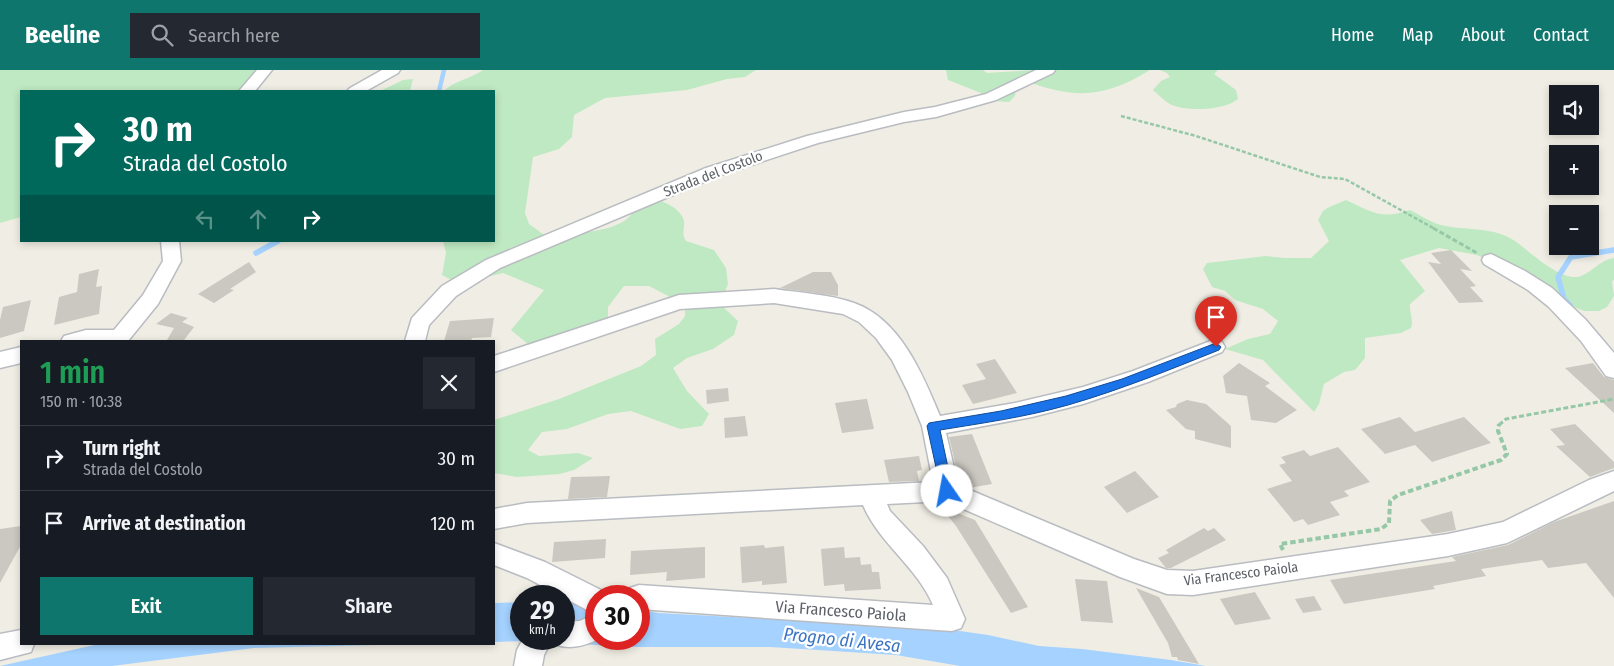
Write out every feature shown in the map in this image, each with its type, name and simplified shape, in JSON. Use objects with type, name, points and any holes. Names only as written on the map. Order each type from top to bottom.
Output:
[{"type":"street","points":[[247,90],[265,70]]},
{"type":"street","points":[[357,90],[393,70]]},
{"type":"street","name":"Strada del Costolo","points":[[415,340],[419,323],[449,291],[492,264],[712,172],[813,139],[904,117],[936,112],[991,97],[1048,70]]},
{"type":"street","points":[[75,340],[86,337],[117,340],[151,299],[172,261],[170,242]]},
{"type":"street","points":[[1491,260],[1536,286],[1552,299],[1603,353],[1614,370]]},
{"type":"street","points":[[495,364],[679,302],[774,296],[798,298],[848,308],[866,317],[900,356],[919,392],[933,426],[947,491]]},
{"type":"street","points":[[933,426],[1001,415],[1066,401],[1126,382],[1216,347]]},
{"type":"street","points":[[0,360],[20,355]]},
{"type":"street","name":"Via Francesco Paiola","points":[[495,519],[526,514],[947,491],[1129,569],[1166,582],[1193,582],[1448,545],[1508,532],[1597,487],[1614,481]]},
{"type":"street","name":"Via Francesco Paiola","points":[[650,598],[952,619],[938,586],[914,554],[881,518],[871,495]]},
{"type":"street","points":[[495,554],[536,570],[585,594]]},
{"type":"street","points":[[0,647],[20,643]]},
{"type":"street","points":[[528,666],[531,650]]},
{"type":"path","points":[[1121,116],[1196,136],[1320,176],[1345,179],[1491,260]]},
{"type":"path","points":[[1293,568],[1280,544],[1381,529],[1389,523],[1390,500],[1398,495],[1501,460],[1507,454],[1498,431],[1499,424],[1506,419],[1614,399]]},
{"type":"green space","points":[[0,70],[261,70],[251,84],[239,90],[20,90],[20,217],[0,223]]},
{"type":"green space","points":[[483,70],[756,70],[745,77],[727,79],[687,90],[605,98],[574,115],[572,137],[559,149],[533,157],[525,213],[529,224],[543,234],[601,230],[622,222],[630,216],[637,203],[655,198],[672,206],[680,213],[684,221],[683,233],[686,241],[714,250],[726,268],[728,284],[720,304],[738,321],[734,335],[713,349],[687,358],[673,368],[687,391],[709,414],[702,426],[680,429],[631,411],[608,414],[567,429],[542,432],[528,450],[539,456],[578,453],[593,458],[574,470],[560,474],[517,477],[495,473],[495,420],[559,399],[641,366],[656,355],[655,339],[679,324],[685,316],[685,309],[672,298],[649,286],[624,286],[608,307],[608,322],[534,349],[511,330],[544,290],[503,273],[459,284],[442,275],[446,253],[443,242],[495,242],[495,90],[445,90]]},
{"type":"green space","points":[[946,70],[983,70],[987,73],[1035,70],[1150,70],[1118,86],[1088,93],[1058,91],[1023,80],[1017,82],[1015,96],[1009,102],[993,101],[981,93],[948,80]]},
{"type":"green space","points":[[1160,70],[1218,70],[1214,74],[1236,90],[1238,99],[1225,106],[1206,109],[1188,109],[1172,105],[1153,90],[1161,81],[1170,77],[1167,73]]},
{"type":"green space","points":[[413,79],[410,90],[382,90],[403,80]]},
{"type":"green space","points":[[1346,200],[1377,213],[1391,214],[1410,210],[1441,225],[1489,231],[1507,236],[1553,269],[1569,276],[1582,276],[1609,259],[1614,258],[1614,280],[1612,281],[1614,296],[1607,307],[1599,311],[1584,311],[1556,300],[1546,289],[1477,255],[1439,248],[1400,260],[1425,291],[1410,304],[1411,328],[1401,333],[1365,338],[1365,358],[1355,370],[1344,372],[1324,384],[1319,404],[1314,412],[1263,360],[1225,349],[1248,339],[1270,334],[1278,321],[1263,309],[1235,300],[1225,291],[1212,287],[1203,269],[1207,263],[1266,256],[1311,258],[1329,241],[1318,220],[1323,211]]},
{"type":"water","points":[[510,602],[510,642],[495,642],[495,603]]},
{"type":"water","points":[[575,604],[585,604],[585,644],[575,644]]},
{"type":"water","name":"Progno di Avesa","points":[[650,612],[939,628],[988,635],[1039,646],[1082,649],[1206,666],[960,666],[896,655],[770,647],[650,647]]},
{"type":"water","points":[[94,645],[376,645],[254,648],[112,666],[0,666]]},
{"type":"building","points":[[1451,250],[1472,271],[1460,269],[1476,286],[1470,287],[1484,302],[1459,303],[1428,262],[1441,264],[1431,253]]},
{"type":"building","points":[[249,262],[256,272],[230,289],[234,290],[214,303],[198,294]]},
{"type":"building","points":[[99,269],[96,287],[102,286],[99,314],[54,325],[59,297],[77,292],[79,274]]},
{"type":"building","points":[[813,272],[831,272],[838,285],[838,296],[780,288]]},
{"type":"building","points":[[31,300],[24,331],[0,338],[0,320],[3,307]]},
{"type":"building","points":[[171,313],[188,318],[182,322],[194,327],[184,340],[167,340],[174,328],[156,324]]},
{"type":"building","points":[[494,318],[491,337],[472,338],[471,340],[444,340],[450,321]]},
{"type":"building","points":[[995,359],[1017,393],[973,404],[962,385],[986,379],[976,364]]},
{"type":"building","points":[[1239,363],[1270,383],[1265,386],[1297,410],[1276,423],[1251,420],[1247,396],[1226,393],[1223,376]]},
{"type":"building","points":[[1593,363],[1604,377],[1614,380],[1614,413],[1565,368]]},
{"type":"building","points":[[728,388],[729,401],[707,404],[706,390]]},
{"type":"building","points":[[867,399],[874,429],[842,433],[835,403]]},
{"type":"building","points":[[1187,400],[1206,404],[1231,426],[1231,448],[1195,439],[1195,431],[1186,429],[1166,410],[1176,407],[1177,404]]},
{"type":"building","points":[[745,416],[748,436],[725,438],[724,418]]},
{"type":"building","points":[[1400,417],[1415,432],[1464,417],[1491,443],[1432,462],[1415,445],[1385,454],[1361,429]]},
{"type":"building","points":[[1575,424],[1614,462],[1614,468],[1590,477],[1556,446],[1565,445],[1550,429]]},
{"type":"building","points":[[972,434],[992,484],[969,488],[960,484],[949,437]]},
{"type":"building","points":[[1338,447],[1370,482],[1344,491],[1349,496],[1330,502],[1340,515],[1308,525],[1303,519],[1294,522],[1267,489],[1292,481],[1279,465],[1286,463],[1281,457],[1304,450],[1310,456]]},
{"type":"building","points":[[919,456],[922,470],[917,471],[919,481],[889,482],[884,460]]},
{"type":"building","points":[[1135,471],[1159,497],[1127,513],[1104,487]]},
{"type":"building","points":[[610,476],[607,497],[568,499],[571,477]]},
{"type":"building","points":[[1614,501],[1614,598],[1586,563],[1548,568],[1542,560],[1481,569],[1486,576],[1433,586],[1435,589],[1344,604],[1330,580],[1456,561],[1452,557],[1508,545],[1554,522]]},
{"type":"building","points":[[940,506],[975,520],[1028,607],[1011,613],[956,526]]},
{"type":"building","points":[[1452,511],[1456,530],[1432,534],[1420,520]]},
{"type":"building","points":[[20,526],[20,547],[0,583],[0,529]]},
{"type":"building","points":[[1204,528],[1208,531],[1214,528],[1226,540],[1171,568],[1166,568],[1158,558],[1169,553],[1166,550]]},
{"type":"building","points":[[606,539],[605,558],[552,562],[554,542]]},
{"type":"building","points":[[764,545],[765,548],[784,546],[787,583],[762,585],[762,581],[742,583],[740,547]]},
{"type":"building","points":[[705,547],[705,578],[666,581],[667,572],[630,575],[631,551]]},
{"type":"building","points":[[844,547],[845,558],[860,557],[861,565],[871,564],[872,572],[879,572],[881,589],[845,591],[844,584],[824,586],[821,549]]},
{"type":"building","points":[[1075,579],[1107,581],[1113,623],[1081,621]]},
{"type":"building","points":[[1136,588],[1159,597],[1199,664],[1172,657],[1168,643]]},
{"type":"building","points":[[1255,592],[1271,619],[1235,625],[1220,599]]},
{"type":"building","points":[[1314,596],[1322,610],[1303,613],[1295,599]]},
{"type":"waterway","points":[[439,90],[444,70]]},
{"type":"waterway","points":[[256,253],[276,242]]},
{"type":"waterway","points":[[1570,305],[1564,299],[1558,277],[1571,257],[1614,250]]},
{"type":"route","points":[[947,491],[933,426],[1001,415],[1066,401],[1126,382],[1216,347]]}]
